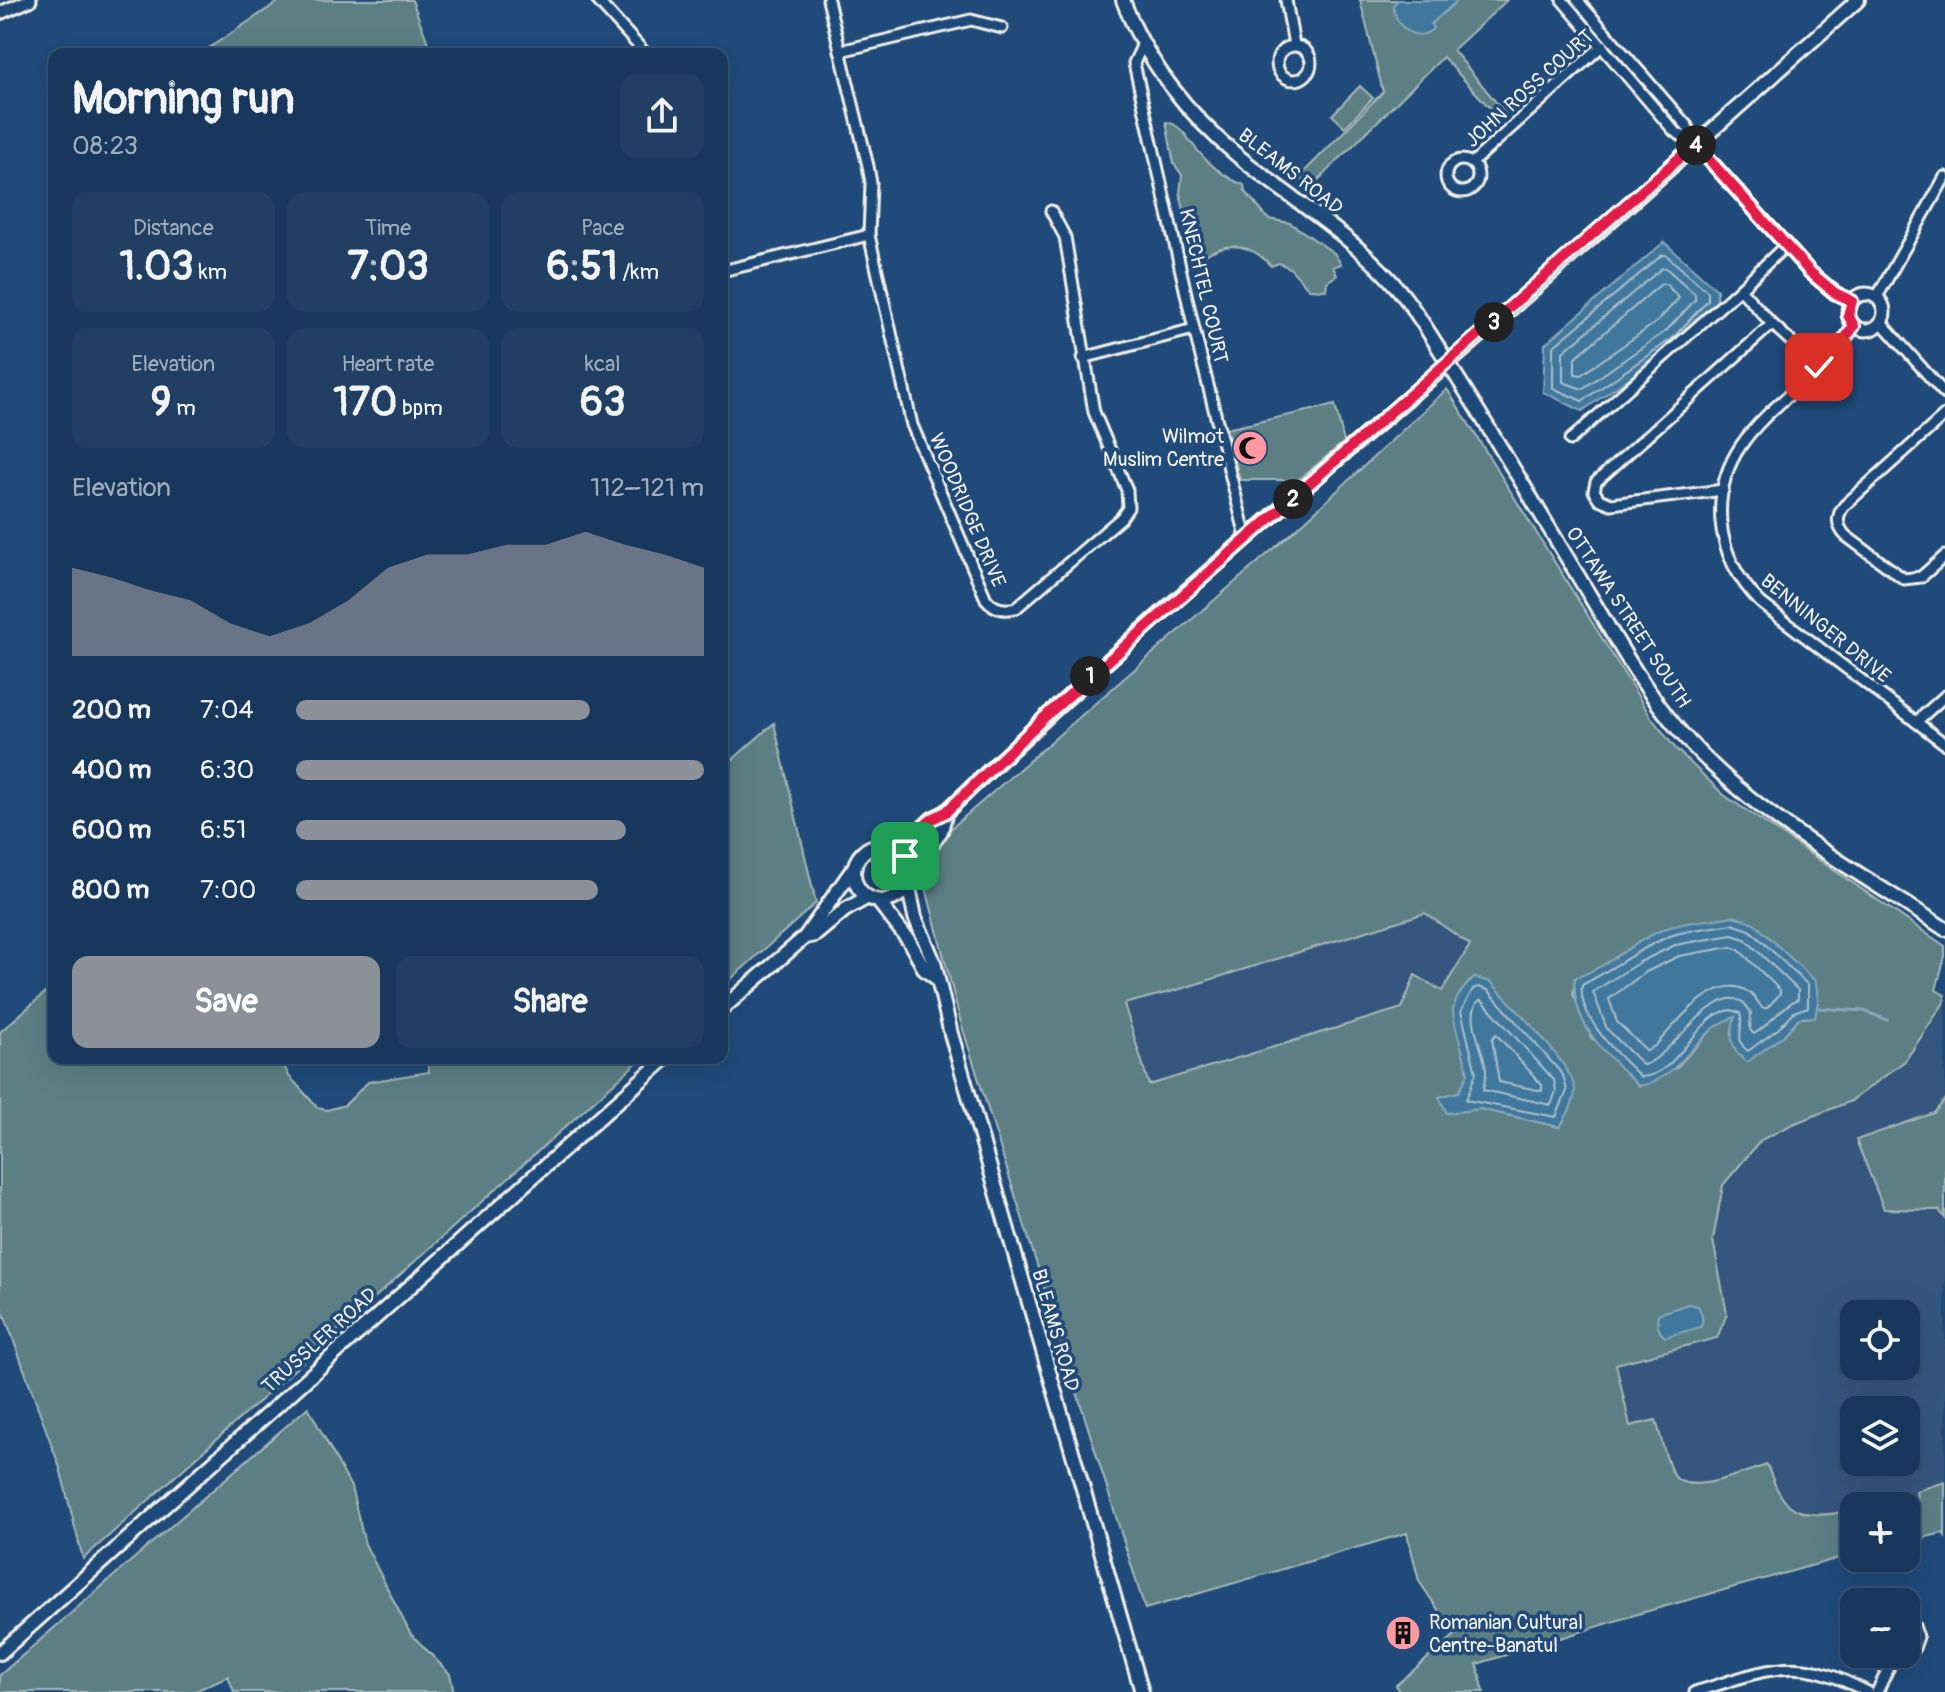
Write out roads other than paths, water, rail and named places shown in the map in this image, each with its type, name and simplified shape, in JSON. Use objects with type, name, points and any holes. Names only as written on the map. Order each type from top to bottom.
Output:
[{"type":"main road","name":"BLEAMS ROAD","points":[[1123,0],[1143,44],[1176,91],[1220,141],[1338,232],[1388,278],[1410,305],[1448,363]]},
{"type":"main road","points":[[899,850],[932,819],[946,812],[1048,714],[1246,537],[1448,363],[1858,0]]},
{"type":"main road","name":"OTTAWA STREET SOUTH","points":[[1448,363],[1637,674],[1677,728],[1757,805],[1945,929]]},
{"type":"main road","points":[[805,937],[815,935],[845,910],[873,899],[896,897],[941,831],[946,812]]},
{"type":"main road","points":[[728,1004],[805,937],[864,850],[891,845],[899,850],[909,865],[910,879]]},
{"type":"main road","points":[[855,866],[857,884],[873,899]]},
{"type":"main road","name":"BLEAMS ROAD","points":[[910,879],[915,917],[934,962],[1030,1312],[1142,1692]]},
{"type":"main road","name":"BLEAMS ROAD","points":[[873,899],[909,941],[925,970],[936,978]]},
{"type":"main road","name":"TRUSSLER ROAD","points":[[0,1653],[659,1064]]},
{"type":"street","points":[[0,13],[30,0]]},
{"type":"street","points":[[597,0],[641,48]]},
{"type":"street","name":"WOODRIDGE DRIVE","points":[[828,0],[871,183],[869,235],[912,425],[986,599],[996,608],[1016,608],[1121,518],[1128,508],[1128,494],[1094,412],[1065,237],[1051,211]]},
{"type":"street","points":[[1286,0],[1294,45]]},
{"type":"street","points":[[1562,0],[1674,131],[1695,144],[1822,283],[1852,301]]},
{"type":"street","points":[[1577,0],[1687,126],[1695,144]]},
{"type":"street","points":[[840,51],[971,20],[1002,28]]},
{"type":"street","name":"JOHN ROSS COURT","points":[[1472,163],[1610,40]]},
{"type":"street","name":"KNECHTEL COURT","points":[[1143,44],[1134,63],[1194,329],[1246,537]]},
{"type":"street","points":[[1877,297],[1945,177]]},
{"type":"street","points":[[728,270],[869,235]]},
{"type":"street","points":[[1570,440],[1786,245]]},
{"type":"street","points":[[1740,289],[1772,324],[1819,367]]},
{"type":"street","points":[[1864,294],[1877,297],[1884,310],[1882,323],[1868,331],[1854,326],[1848,315],[1852,301],[1864,294]]},
{"type":"street","points":[[1882,323],[1945,394]]},
{"type":"street","points":[[1723,490],[1611,504],[1599,499],[1594,491],[1596,482],[1772,324]]},
{"type":"street","name":"BENNINGER DRIVE","points":[[1854,326],[1836,351],[1747,435],[1730,464],[1723,490],[1723,538],[1730,559],[1746,587],[1769,610],[1945,744]]},
{"type":"street","points":[[1083,358],[1194,329]]},
{"type":"street","points":[[1945,415],[1842,507],[1838,519],[1846,536],[1904,579],[1921,577],[1945,556]]},
{"type":"street","points":[[1916,722],[1945,696]]},
{"type":"street","points":[[1695,1692],[1781,1668],[1814,1670],[1868,1692]]},
{"type":"street","points":[[1877,1692],[1892,1668]]},
{"type":"water","points":[[1398,0],[1458,0],[1431,24],[1433,29],[1419,35],[1407,30],[1397,20],[1393,5]]},
{"type":"water","points":[[1664,242],[1717,290],[1717,302],[1678,344],[1582,411],[1543,392],[1545,344]]},
{"type":"water","points":[[1733,916],[1754,923],[1816,982],[1818,1002],[1815,1017],[1799,1018],[1784,1035],[1747,1062],[1732,1042],[1735,1017],[1710,1032],[1667,1074],[1639,1086],[1604,1051],[1585,1025],[1575,995],[1575,978],[1657,932],[1685,923]]},
{"type":"water","points":[[1475,978],[1491,982],[1554,1052],[1573,1081],[1575,1092],[1560,1127],[1480,1109],[1447,1113],[1439,1097],[1459,1092],[1468,1074],[1453,1010],[1461,992]]},
{"type":"water","points":[[1688,1304],[1698,1306],[1702,1316],[1701,1327],[1665,1337],[1658,1327],[1658,1314]]},
{"type":"waterway","points":[[1817,1008],[1864,1011],[1887,1020]]},
{"type":"place","name":"Wilmot Muslim Centre","points":[[1250,448]]},
{"type":"place","name":"Romanian Cultural Centre-Banatul","points":[[1403,1633]]}]
